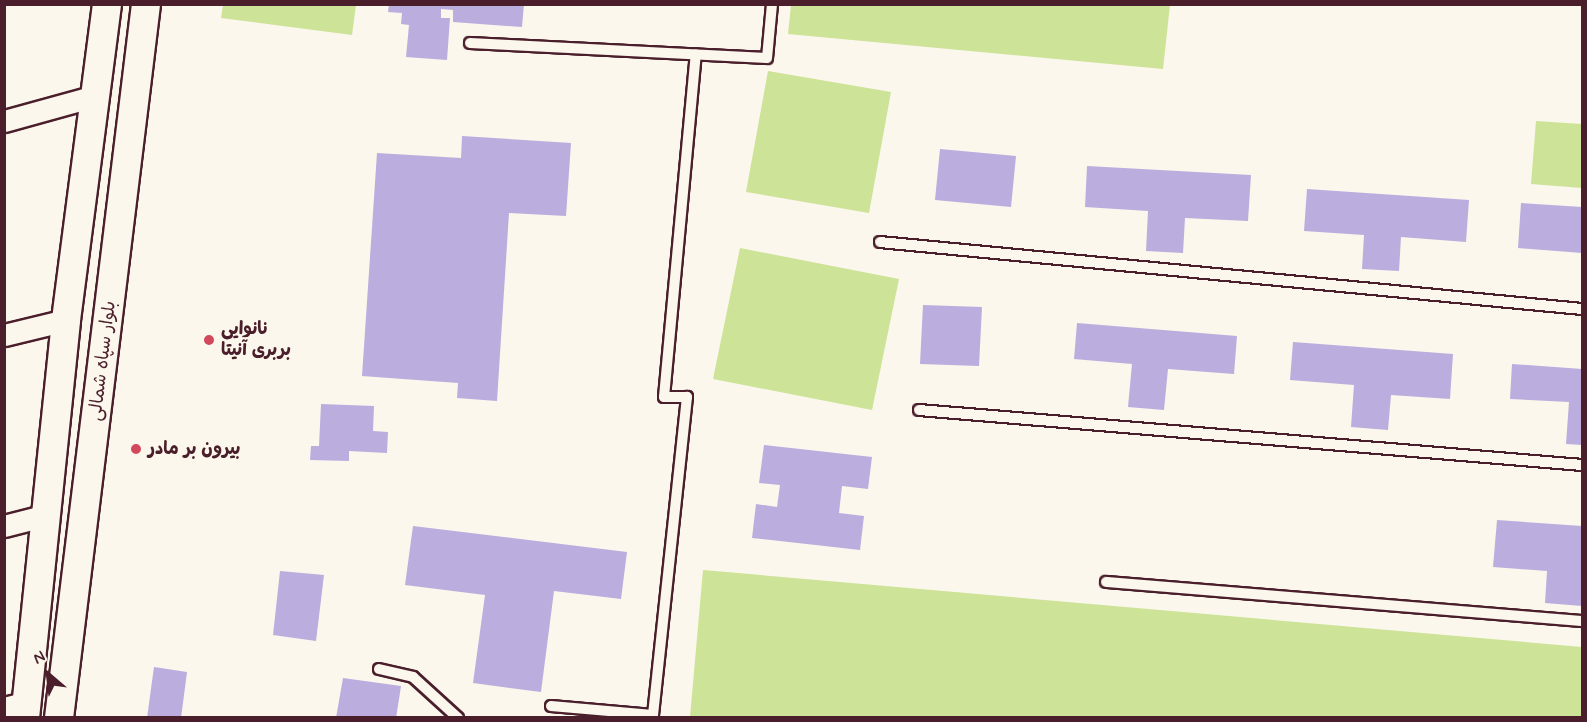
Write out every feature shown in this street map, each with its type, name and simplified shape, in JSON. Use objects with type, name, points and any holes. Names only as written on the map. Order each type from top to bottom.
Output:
[{"type":"main road","points":[[19,709],[47,515],[66,320],[107,4]]},
{"type":"main road","name":"بلوار سپاه شمالی","points":[[59,717],[146,4]]},
{"type":"main road","points":[[55,432],[94,436]]},
{"type":"street","points":[[4,121],[95,96]]},
{"type":"street","points":[[4,335],[66,320]]},
{"type":"street","points":[[4,525],[47,515]]},
{"type":"lane","points":[[470,43],[767,58],[772,4]]},
{"type":"lane","points":[[551,706],[654,715],[687,397],[664,397],[696,54]]},
{"type":"lane","points":[[880,242],[1582,309]]},
{"type":"lane","points":[[919,410],[1582,465]]},
{"type":"lane","points":[[1106,582],[1582,621]]},
{"type":"lane","points":[[379,669],[413,677],[458,717]]},
{"type":"green space","points":[[223,4],[356,5],[352,35],[221,18]]},
{"type":"green space","points":[[791,4],[1170,5],[1163,69],[788,34]]},
{"type":"green space","points":[[768,71],[891,92],[869,213],[746,192]]},
{"type":"green space","points":[[1536,121],[1582,124],[1582,188],[1531,184]]},
{"type":"green space","points":[[740,248],[899,279],[872,410],[713,379]]},
{"type":"green space","points":[[703,570],[1582,647],[1582,717],[690,717]]},
{"type":"building","points":[[389,4],[524,4],[522,27],[453,22],[453,10],[441,9],[441,18],[450,18],[447,60],[406,57],[409,25],[401,24],[402,13],[388,12]]},
{"type":"building","points":[[462,136],[571,143],[566,216],[509,213],[497,401],[457,398],[458,383],[362,376],[377,153],[461,158]]},
{"type":"building","points":[[940,149],[1016,156],[1011,207],[935,200]]},
{"type":"building","points":[[1087,166],[1251,175],[1248,221],[1185,218],[1183,253],[1146,251],[1148,211],[1085,207]]},
{"type":"building","points":[[1307,189],[1469,200],[1466,242],[1401,237],[1399,271],[1362,269],[1364,235],[1304,231]]},
{"type":"building","points":[[1521,203],[1582,207],[1582,253],[1518,248]]},
{"type":"building","points":[[923,305],[982,307],[979,366],[920,364]]},
{"type":"building","points":[[1077,323],[1237,336],[1234,374],[1168,369],[1164,410],[1128,407],[1132,364],[1074,359]]},
{"type":"building","points":[[1293,342],[1453,354],[1450,399],[1391,395],[1388,430],[1351,427],[1354,385],[1290,380]]},
{"type":"building","points":[[1512,364],[1582,369],[1582,445],[1566,444],[1569,402],[1510,399]]},
{"type":"building","points":[[321,404],[374,406],[373,431],[388,432],[387,453],[349,451],[349,461],[310,460],[311,446],[319,446]]},
{"type":"building","points":[[764,445],[872,457],[868,489],[842,486],[839,513],[864,516],[860,550],[752,538],[756,504],[777,507],[780,485],[759,483]]},
{"type":"building","points":[[1497,520],[1582,526],[1582,606],[1545,603],[1547,571],[1493,567]]},
{"type":"building","points":[[413,526],[627,552],[621,599],[554,591],[541,692],[473,683],[485,595],[405,585]]},
{"type":"building","points":[[280,571],[324,575],[316,641],[273,635]]},
{"type":"building","points":[[154,667],[187,672],[181,718],[147,718]]},
{"type":"building","points":[[343,678],[401,686],[396,718],[336,718]]},
{"type":"place","name":"نانوایی بربری آنیتا","points":[[209,340]]},
{"type":"place","name":"بیرون بر مادر","points":[[136,449]]}]
